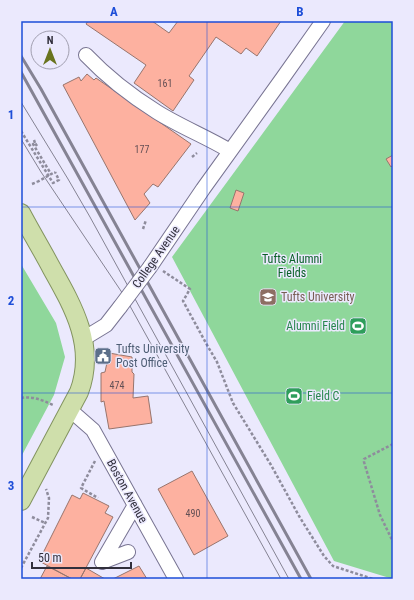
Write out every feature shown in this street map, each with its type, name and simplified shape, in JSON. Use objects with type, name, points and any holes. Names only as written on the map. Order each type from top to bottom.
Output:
[{"type":"main road","points":[[21,213],[73,305],[80,324],[85,361],[84,373],[78,392],[61,407],[53,442],[21,501]]},
{"type":"street","name":"College Avenue","points":[[83,339],[106,325],[120,307],[323,21]]},
{"type":"street","points":[[86,55],[102,72],[158,113],[230,151]]},
{"type":"street","name":"Boston Avenue","points":[[61,407],[93,430],[176,579]]},
{"type":"street","points":[[128,552],[102,562],[134,505]]},
{"type":"path","points":[[21,131],[30,146],[53,184],[59,180],[54,172],[51,174],[37,182],[32,184]]},
{"type":"path","points":[[30,146],[35,143],[34,144],[51,174]]},
{"type":"path","points":[[192,157],[197,153]]},
{"type":"path","points":[[143,229],[146,220]]},
{"type":"path","points":[[158,254],[169,263],[163,272],[190,289],[184,301],[217,362],[233,403],[271,464],[298,516],[324,556],[333,566],[373,579]]},
{"type":"path","points":[[21,398],[29,396],[61,407]]},
{"type":"path","points":[[393,444],[364,459],[380,515],[393,542]]},
{"type":"path","points":[[95,460],[81,488],[98,498]]},
{"type":"path","points":[[21,568],[48,518],[49,498],[46,489]]},
{"type":"path","points":[[32,517],[45,523]]},
{"type":"path","points":[[21,555],[26,558]]},
{"type":"green space","name":"Tufts Alumni Fields","points":[[345,21],[393,21],[393,579],[334,561],[172,257]]},
{"type":"green space","points":[[21,264],[56,323],[65,357],[54,395],[21,457]]},
{"type":"building","points":[[88,21],[152,21],[169,33],[178,21],[281,21],[257,56],[246,48],[241,54],[216,37],[189,76],[194,80],[173,111],[134,83],[146,65],[86,24]]},
{"type":"building","points":[[87,74],[94,80],[96,78],[191,144],[158,187],[153,184],[144,194],[150,203],[135,220],[63,85],[79,77],[81,81]]},
{"type":"building","points":[[393,155],[393,165],[391,167],[386,159]]},
{"type":"building","points":[[236,190],[244,193],[238,211],[230,208]]},
{"type":"building","points":[[109,353],[132,357],[132,372],[134,374],[133,398],[148,396],[152,423],[109,429],[104,401],[101,402],[101,373],[105,372]]},
{"type":"building","points":[[192,471],[228,536],[194,555],[158,489]]},
{"type":"building","points":[[83,493],[109,506],[105,513],[113,517],[80,579],[72,579],[39,561],[72,495],[80,499]]},
{"type":"building","points":[[47,566],[72,579],[40,579]]},
{"type":"building","points":[[139,566],[147,579],[113,579]]},
{"type":"building","points":[[86,568],[105,579],[80,579]]},
{"type":"tram line","points":[[21,102],[90,217],[289,579]]},
{"type":"tram line","points":[[21,139],[41,172],[125,297],[281,579]]},
{"type":"railway","points":[[21,56],[41,89],[311,579]]},
{"type":"railway","points":[[21,72],[301,579]]},
{"type":"place","name":"Tufts University","points":[[268,297]]},
{"type":"place","name":"Alumni Field","points":[[358,326]]},
{"type":"place","name":"Tufts University Post Office","points":[[103,356]]},
{"type":"place","name":"Field C","points":[[294,396]]}]
